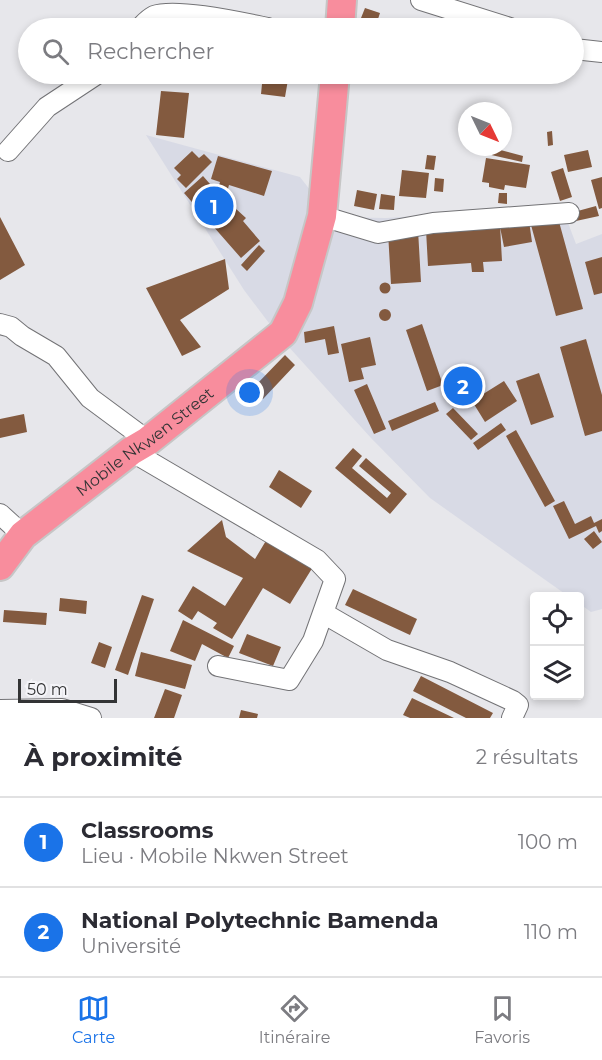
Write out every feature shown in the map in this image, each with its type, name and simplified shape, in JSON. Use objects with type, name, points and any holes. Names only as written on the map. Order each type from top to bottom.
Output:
[{"type":"highway","points":[[341,18],[342,0]]},
{"type":"highway","name":"Mobile Nkwen Street","points":[[0,566],[23,535],[282,333],[298,303],[322,216],[334,84]]},
{"type":"street","points":[[421,0],[478,18]]},
{"type":"street","points":[[151,18],[161,14],[210,18]]},
{"type":"street","points":[[584,50],[602,52]]},
{"type":"street","points":[[8,151],[47,107],[82,84]]},
{"type":"street","points":[[322,216],[378,233],[433,223],[569,213]]},
{"type":"street","points":[[0,324],[11,327],[56,356],[90,398],[139,446],[317,560],[335,579],[313,641],[289,680],[218,666]]},
{"type":"street","points":[[0,514],[23,535]]},
{"type":"street","points":[[323,613],[387,650],[450,672],[513,701],[518,705],[512,718]]},
{"type":"street","points":[[0,710],[62,709],[90,718]]},
{"type":"shaded area","points":[[146,135],[300,177],[331,217],[386,218],[562,207],[576,244],[602,234],[602,609],[591,612],[584,607],[584,592],[562,592],[430,498],[371,438],[278,335],[244,290]]},
{"type":"building","points":[[365,8],[380,13],[378,18],[361,18]]},
{"type":"building","points":[[262,84],[287,84],[285,97],[261,94]]},
{"type":"building","points":[[161,91],[189,93],[184,138],[156,135]]},
{"type":"building","points":[[552,131],[553,145],[548,146],[547,132]]},
{"type":"building","points":[[588,150],[592,167],[568,172],[564,155]]},
{"type":"building","points":[[192,151],[199,158],[204,154],[212,162],[186,188],[177,179],[181,175],[174,168]]},
{"type":"building","points":[[512,153],[523,156],[522,162],[496,156],[512,156]]},
{"type":"building","points":[[427,155],[436,156],[434,170],[425,169]]},
{"type":"building","points":[[218,156],[272,171],[264,196],[229,185],[225,199],[246,218],[243,221],[260,241],[241,258],[184,193],[203,176],[217,192],[220,182],[211,179]]},
{"type":"building","points":[[486,158],[530,165],[526,188],[505,185],[504,190],[489,187],[489,183],[482,182]]},
{"type":"building","points":[[563,168],[572,197],[560,201],[551,172]]},
{"type":"building","points":[[402,170],[429,173],[426,198],[399,196]]},
{"type":"building","points":[[602,177],[602,208],[599,209],[591,180]]},
{"type":"building","points":[[435,178],[444,179],[443,192],[434,191]]},
{"type":"building","points":[[357,190],[377,194],[374,210],[354,206]]},
{"type":"building","points":[[499,193],[507,193],[507,204],[498,203]]},
{"type":"building","points":[[381,194],[395,196],[394,210],[379,209]]},
{"type":"building","points":[[596,206],[599,216],[576,221],[574,212]]},
{"type":"building","points":[[0,217],[25,265],[0,280]]},
{"type":"building","points":[[558,218],[583,309],[556,316],[531,225]]},
{"type":"building","points":[[529,221],[532,242],[504,247],[500,227]]},
{"type":"building","points":[[500,225],[502,261],[483,262],[484,272],[472,272],[471,263],[428,266],[426,230]]},
{"type":"building","points":[[418,230],[421,282],[391,284],[388,232]]},
{"type":"building","points":[[259,245],[265,251],[247,271],[241,265]]},
{"type":"building","points":[[602,257],[602,293],[594,295],[585,262]]},
{"type":"building","points":[[225,259],[229,289],[180,320],[201,347],[182,356],[146,288]]},
{"type":"building","points":[[385,282],[391,288],[385,294],[379,288]]},
{"type":"building","points":[[387,309],[391,315],[387,321],[383,321],[379,313]]},
{"type":"building","points":[[422,324],[443,385],[427,391],[406,330]]},
{"type":"building","points":[[334,326],[339,353],[328,355],[325,339],[305,343],[304,332]]},
{"type":"building","points":[[370,337],[376,365],[361,368],[364,379],[349,382],[341,344]]},
{"type":"building","points":[[586,339],[602,395],[602,431],[585,436],[560,347]]},
{"type":"building","points":[[285,355],[295,365],[263,399],[252,389]]},
{"type":"building","points":[[539,373],[554,417],[531,425],[516,381]]},
{"type":"building","points":[[504,381],[517,401],[485,422],[472,401]]},
{"type":"building","points":[[367,384],[386,429],[374,434],[354,390]]},
{"type":"building","points":[[435,402],[439,411],[392,431],[388,421]]},
{"type":"building","points":[[453,408],[478,434],[471,440],[446,414]]},
{"type":"building","points":[[24,414],[27,432],[0,438],[0,419]]},
{"type":"building","points":[[501,423],[506,430],[478,450],[473,443]]},
{"type":"building","points":[[516,430],[555,501],[545,507],[506,436]]},
{"type":"building","points":[[353,448],[362,456],[352,468],[387,498],[391,493],[359,466],[366,458],[407,494],[390,514],[335,468]]},
{"type":"building","points":[[279,470],[312,491],[301,508],[269,487]]},
{"type":"building","points":[[564,501],[575,524],[591,516],[594,523],[602,519],[602,531],[599,533],[596,526],[569,539],[553,506]]},
{"type":"building","points":[[222,520],[226,537],[255,559],[270,534],[316,562],[290,604],[263,588],[232,639],[213,628],[217,623],[198,611],[192,620],[178,611],[193,586],[225,606],[243,578],[187,551]]},
{"type":"building","points":[[594,531],[602,542],[593,549],[584,539]]},
{"type":"building","points":[[353,589],[417,619],[410,635],[345,605]]},
{"type":"building","points":[[142,595],[154,599],[128,675],[115,670]]},
{"type":"building","points":[[60,598],[87,601],[86,614],[59,611]]},
{"type":"building","points":[[4,610],[47,613],[46,625],[3,622]]},
{"type":"building","points":[[183,620],[234,646],[228,658],[202,644],[195,661],[170,651]]},
{"type":"building","points":[[247,634],[281,647],[273,666],[239,653]]},
{"type":"building","points":[[99,642],[112,647],[105,668],[91,663]]},
{"type":"building","points":[[141,652],[192,665],[185,689],[135,676]]},
{"type":"building","points":[[421,676],[493,713],[490,718],[466,718],[413,691]]},
{"type":"building","points":[[165,689],[182,695],[174,718],[154,718]]},
{"type":"building","points":[[412,698],[454,718],[410,718],[403,715]]},
{"type":"building","points":[[241,710],[258,714],[257,718],[239,718]]},
{"type":"place","name":"Classrooms","points":[[214,206]]},
{"type":"place","name":"National Polytechnic Bamenda","points":[[463,386]]}]
